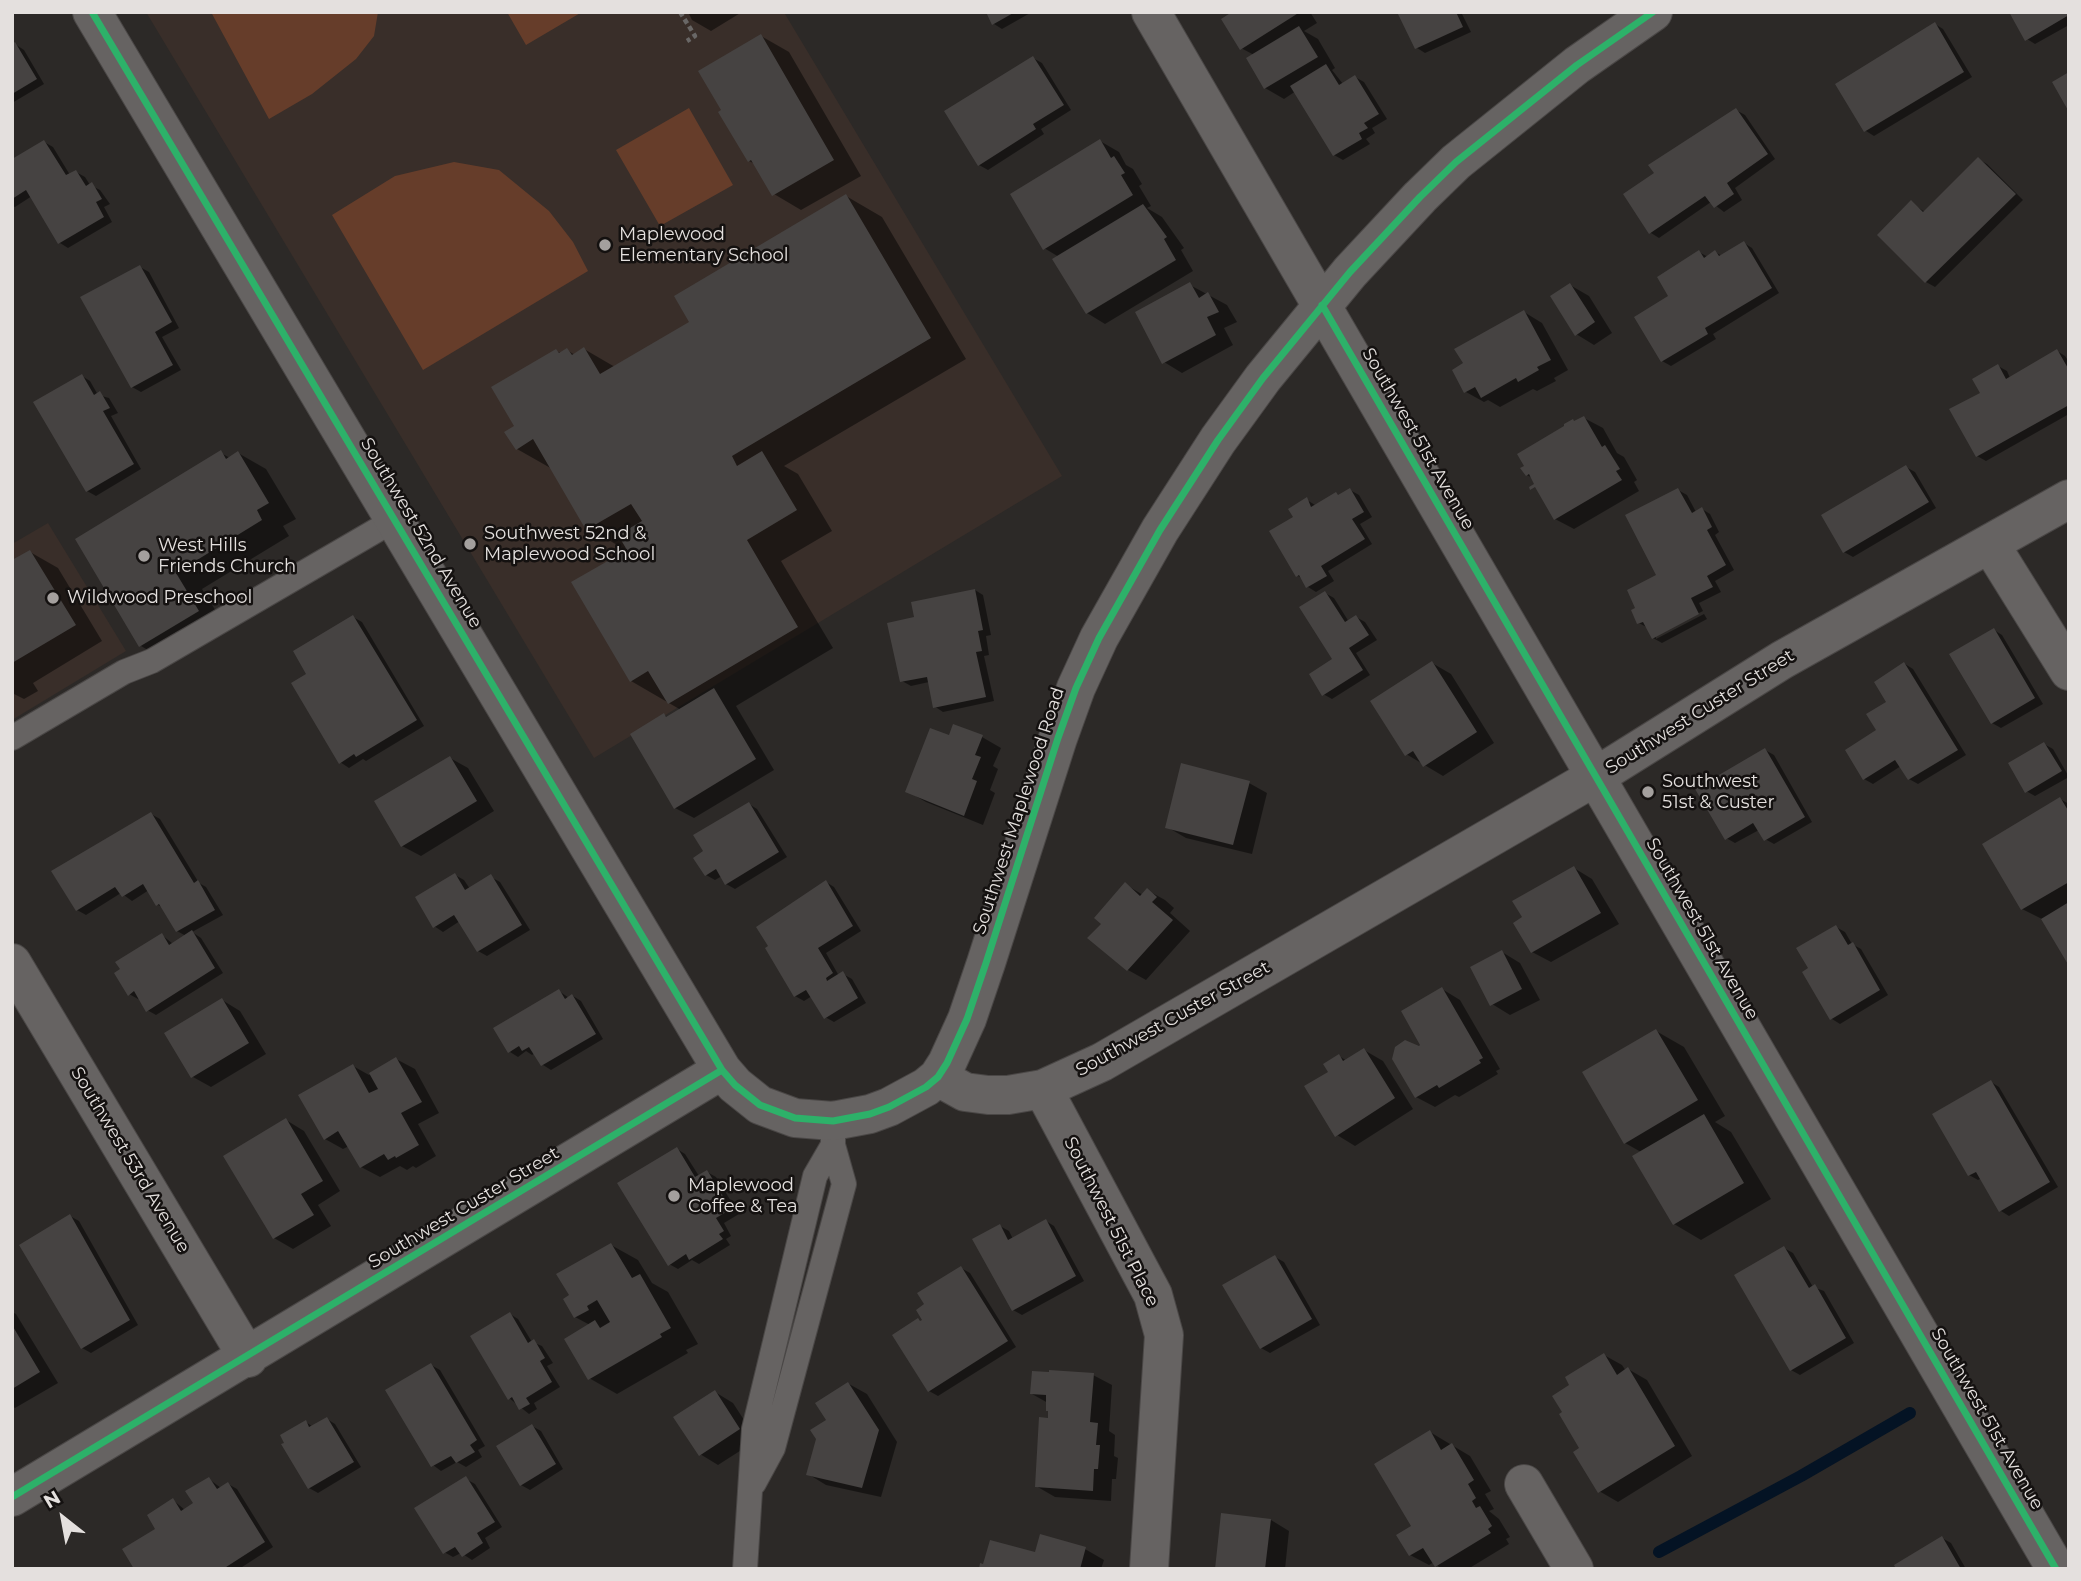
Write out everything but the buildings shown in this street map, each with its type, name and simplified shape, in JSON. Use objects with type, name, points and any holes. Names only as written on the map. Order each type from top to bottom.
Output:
[{"type":"street","name":"Southwest 52nd Avenue","points":[[92,12],[722,1070]]},
{"type":"street","name":"Southwest 51st Avenue","points":[[1151,12],[2056,1569]]},
{"type":"street","name":"Southwest Maplewood Road","points":[[938,1077],[957,1044],[967,1019],[1076,688],[1099,638],[1160,530],[1218,440],[1263,378],[1322,305],[1385,233],[1456,162],[1568,72],[1653,12]]},
{"type":"street","name":"Southwest Custer Street","points":[[938,1077],[965,1092],[988,1095],[1043,1089],[1102,1062],[1595,777],[1782,660],[2069,499]]},
{"type":"street","points":[[1990,544],[2069,671]]},
{"type":"street","name":"Southwest 53rd Avenue","points":[[12,963],[247,1357]]},
{"type":"street","name":"Southwest Custer Street","points":[[12,1497],[722,1070]]},
{"type":"street","points":[[722,1070],[735,1086],[760,1105],[833,1133],[859,1117],[889,1107],[926,1087],[938,1077]]},
{"type":"street","name":"Southwest 51st Place","points":[[1043,1089],[1153,1295],[1164,1335],[1149,1569]]},
{"type":"street","points":[[1524,1484],[1574,1569]]},
{"type":"lane","points":[[12,738],[124,672],[152,661],[396,519]]},
{"type":"lane","points":[[745,1569],[754,1429],[815,1176],[833,1133]]},
{"type":"path","points":[[680,12],[695,36],[687,41]]},
{"type":"shaded area","name":"Maplewood Elementary School","points":[[146,12],[786,12],[1062,476],[594,758]]},
{"type":"shaded area","points":[[211,12],[378,12],[374,36],[356,59],[312,94],[269,119]]},
{"type":"shaded area","points":[[507,12],[582,12],[526,45]]},
{"type":"shaded area","points":[[689,108],[733,185],[660,226],[616,150]]},
{"type":"shaded area","points":[[454,162],[499,170],[549,211],[573,242],[588,271],[423,370],[332,215],[395,176]]},
{"type":"shaded area","name":"Wildwood Preschool","points":[[48,523],[126,651],[12,720],[12,544]]},
{"type":"waterway","points":[[1659,1552],[1801,1476],[1910,1413]]},
{"type":"cycle path","points":[[92,12],[722,1070],[735,1085],[760,1105],[795,1118],[833,1121],[870,1114],[889,1107],[926,1087],[938,1077],[947,1063],[967,1019],[1058,738],[1076,688],[1099,638],[1160,530],[1218,440],[1263,378],[1350,272],[1456,162],[1577,65],[1653,12]]},
{"type":"cycle path","points":[[1322,305],[2056,1569]]},
{"type":"cycle path","points":[[12,1497],[722,1070]]},
{"type":"place","name":"Maplewood Elementary School","points":[[605,245]]},
{"type":"place","name":"Southwest 52nd & Maplewood School","points":[[470,544]]},
{"type":"place","name":"West Hills Friends Church","points":[[144,556]]},
{"type":"place","name":"Wildwood Preschool","points":[[53,598]]},
{"type":"place","name":"Southwest 51st & Custer","points":[[1648,792]]},
{"type":"place","name":"Maplewood Coffee & Tea","points":[[674,1196]]}]
